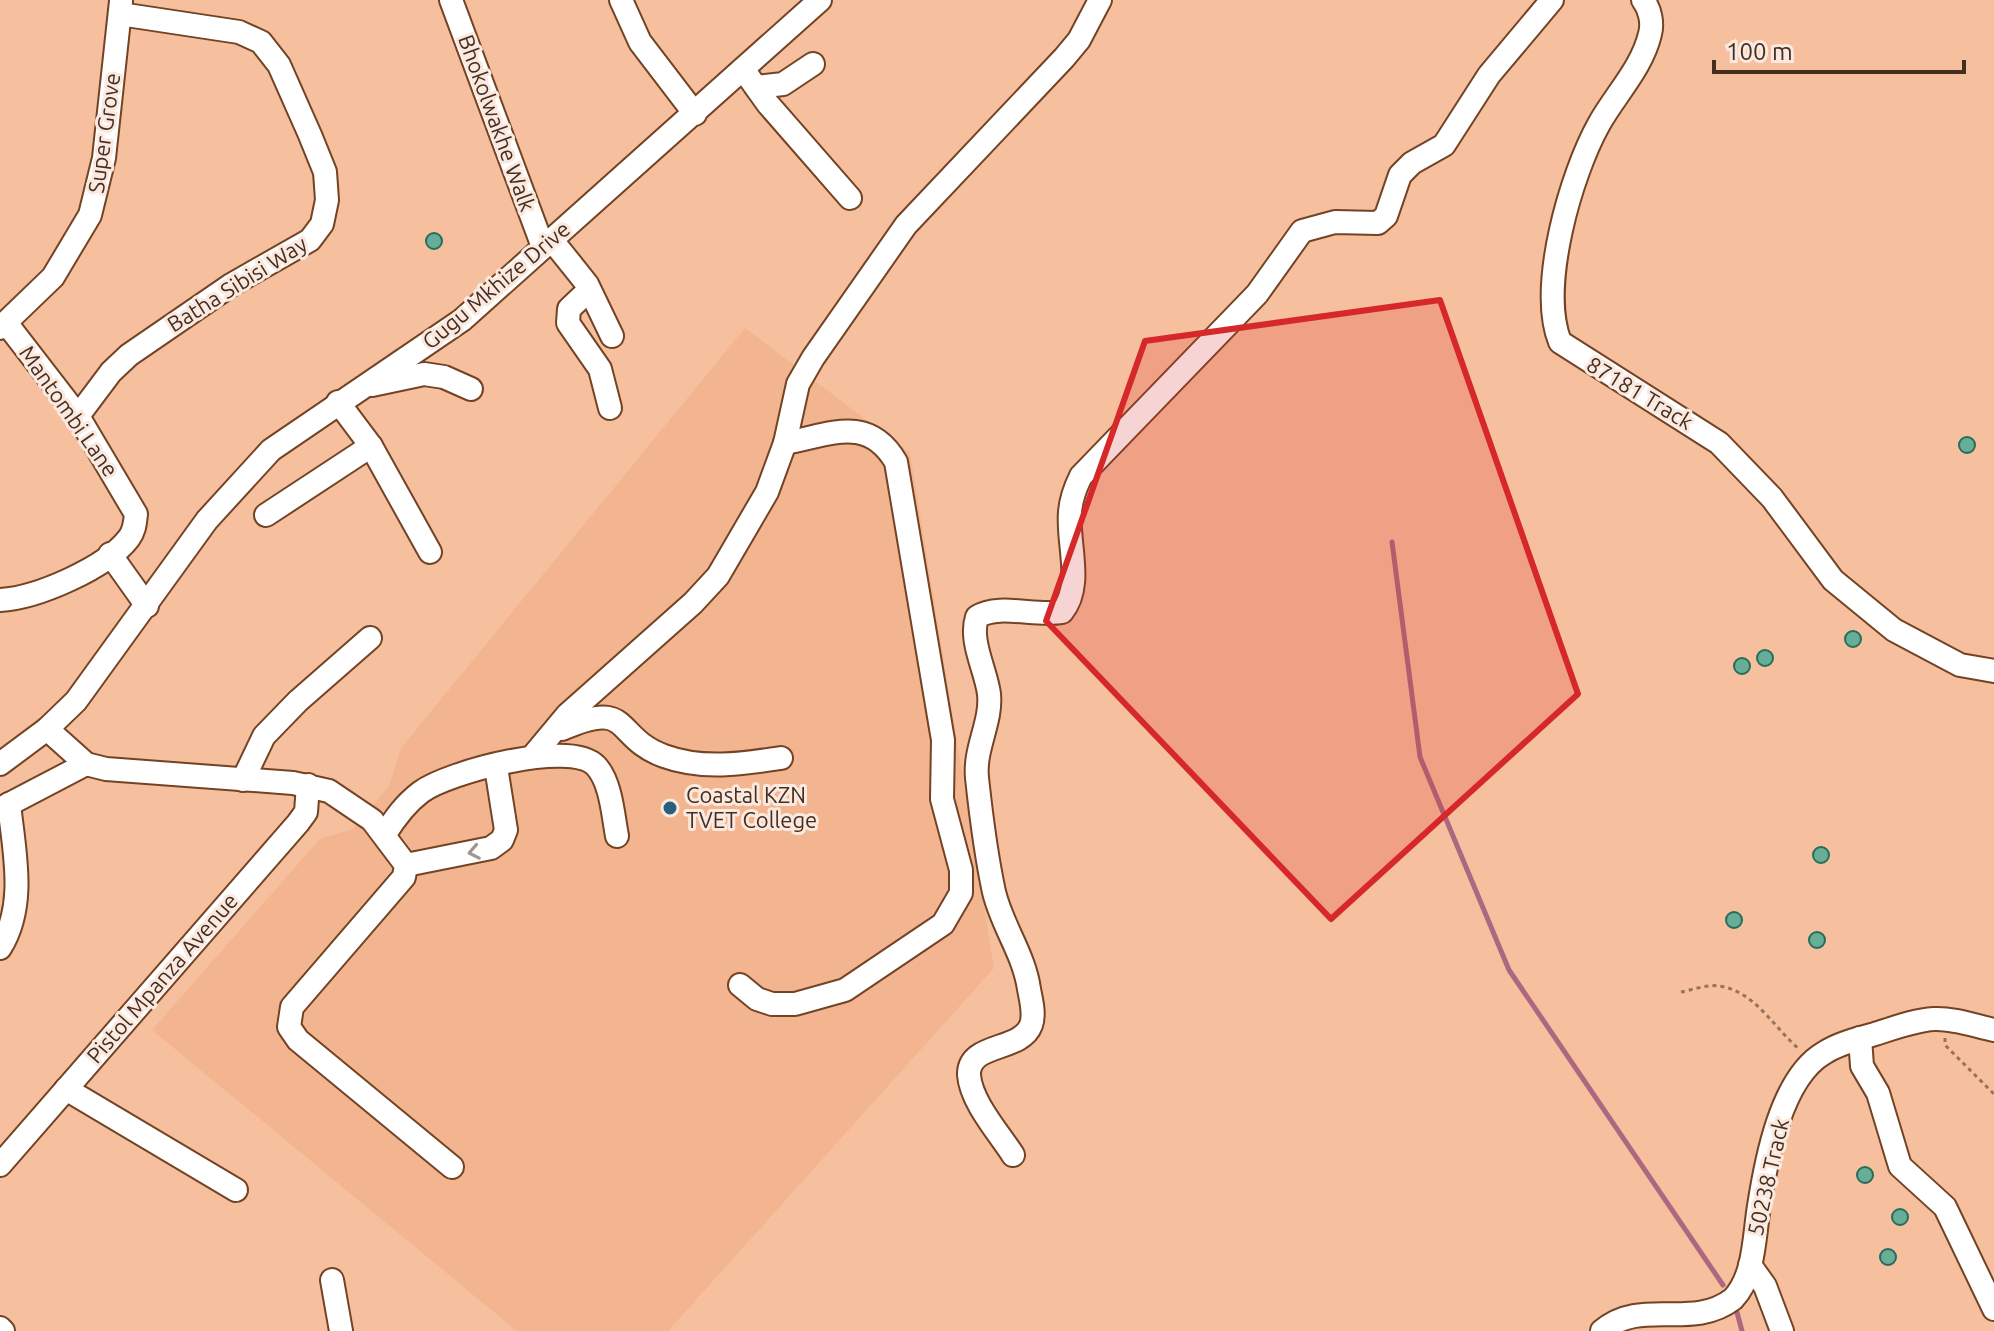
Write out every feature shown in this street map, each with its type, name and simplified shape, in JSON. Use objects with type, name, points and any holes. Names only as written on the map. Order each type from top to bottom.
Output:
[{"type":"street","name":"Bhokolwakhe Walk","points":[[451,0],[547,243],[589,290],[612,336]]},
{"type":"street","points":[[621,0],[640,42],[695,114]]},
{"type":"street","name":"Gugu Mkhize Drive","points":[[0,764],[47,729],[98,675],[207,520],[271,450],[462,320],[695,114],[750,78],[820,0]]},
{"type":"street","points":[[532,757],[550,735],[718,576],[752,522],[785,443],[798,384],[906,225],[1064,58],[1079,40],[1100,0]]},
{"type":"street","points":[[1013,1155],[983,1109],[969,1076],[971,1063],[981,1054],[1023,1037],[1031,1025],[1033,1010],[1021,958],[994,893],[979,792],[977,748],[989,696],[975,633],[977,617],[992,612],[1030,615],[1062,612],[1072,597],[1069,516],[1072,495],[1081,476],[1257,294],[1302,231],[1335,222],[1378,223],[1386,216],[1400,175],[1412,163],[1444,145],[1489,75],[1552,0]]},
{"type":"street","name":"87181 Track","points":[[1643,0],[1651,19],[1651,34],[1639,62],[1593,137],[1563,219],[1555,286],[1556,331],[1560,342],[1719,443],[1772,498],[1833,580],[1894,630],[1960,665],[1994,671]]},
{"type":"street","name":"Super Grove","points":[[3,326],[53,277],[90,215],[104,158],[120,7]]},
{"type":"street","name":"Batha Sibisi Way","points":[[78,416],[111,372],[129,355],[231,285],[310,240],[322,224],[327,200],[325,172],[310,135],[279,65],[261,42],[239,32],[120,7]]},
{"type":"street","points":[[750,78],[783,84],[813,64]]},
{"type":"street","points":[[750,78],[850,198]]},
{"type":"street","points":[[589,290],[569,309],[568,323],[600,369],[610,408]]},
{"type":"street","name":"Mantombi Lane","points":[[3,326],[78,416],[129,499],[136,514],[134,528],[110,554]]},
{"type":"street","points":[[367,383],[376,386],[424,374],[444,377],[471,389]]},
{"type":"street","points":[[338,402],[371,446],[430,552]]},
{"type":"street","points":[[740,985],[757,999],[772,1004],[795,1004],[845,990],[943,924],[961,893],[961,870],[942,799],[945,762],[941,727],[896,462],[887,446],[872,434],[856,430],[785,443]]},
{"type":"street","points":[[266,515],[371,446]]},
{"type":"street","points":[[0,600],[40,593],[110,554],[147,606]]},
{"type":"street","points":[[243,780],[264,736],[298,701],[370,638]]},
{"type":"street","points":[[550,735],[585,718],[603,716],[621,721],[645,746],[691,763],[735,765],[781,758]]},
{"type":"street","points":[[47,729],[86,764],[128,771],[308,785],[347,801],[385,834],[406,865],[404,877],[292,1007],[289,1027],[298,1040],[452,1167]]},
{"type":"street","points":[[385,834],[399,812],[430,786],[467,771],[532,757],[569,755],[584,757],[596,765],[604,779],[617,836]]},
{"type":"street","points":[[0,948],[12,923],[16,900],[5,806],[86,764]]},
{"type":"street","points":[[406,865],[491,848],[502,840],[506,830],[505,814],[496,767]]},
{"type":"street","name":"Pistol Mpanza Avenue","points":[[0,1165],[298,823],[306,812],[308,785]]},
{"type":"street","name":"50238 Track","points":[[1602,1331],[1623,1319],[1640,1317],[1687,1322],[1704,1317],[1733,1299],[1750,1265],[1761,1194],[1779,1117],[1802,1075],[1816,1059],[1860,1038],[1921,1021],[1943,1020],[1994,1030]]},
{"type":"street","points":[[1860,1038],[1862,1066],[1878,1093],[1900,1166],[1945,1207],[1994,1309]]},
{"type":"street","points":[[66,1089],[236,1190]]},
{"type":"street","points":[[1750,1265],[1765,1286],[1782,1331]]},
{"type":"street","points":[[332,1280],[341,1331]]},
{"type":"path","points":[[1681,992],[1718,985],[1738,992],[1768,1014],[1796,1047],[1816,1059]]},
{"type":"path","points":[[1943,1020],[1945,1045],[1994,1094]]},
{"type":"highlighted area","points":[[1440,300],[1578,694],[1331,919],[1046,621],[1145,341]]},
{"type":"shaded area","name":"Coastal KZN TVET College","points":[[745,328],[910,453],[994,968],[668,1331],[517,1331],[152,1030],[320,839],[353,829],[389,786],[401,748]]},
{"type":"building","points":[[431,233],[437,233],[442,241],[440,247],[431,249],[426,244],[426,238]]},
{"type":"building","points":[[1964,437],[1970,437],[1975,445],[1973,451],[1964,453],[1959,448],[1959,442]]},
{"type":"building","points":[[1850,631],[1856,631],[1861,639],[1859,645],[1850,647],[1845,642],[1845,636]]},
{"type":"building","points":[[1762,650],[1768,650],[1773,658],[1771,664],[1762,666],[1757,661],[1757,655]]},
{"type":"building","points":[[1739,658],[1745,658],[1750,666],[1748,672],[1739,674],[1734,669],[1734,663]]},
{"type":"building","points":[[1818,847],[1824,847],[1829,855],[1827,861],[1818,863],[1813,858],[1813,852]]},
{"type":"building","points":[[1731,912],[1737,912],[1742,920],[1740,926],[1731,928],[1726,923],[1726,917]]},
{"type":"building","points":[[1814,932],[1820,932],[1825,940],[1823,946],[1814,948],[1809,943],[1809,937]]},
{"type":"building","points":[[1862,1167],[1868,1167],[1873,1175],[1871,1181],[1862,1183],[1857,1178],[1857,1172]]},
{"type":"building","points":[[1897,1209],[1903,1209],[1908,1217],[1906,1223],[1897,1225],[1892,1220],[1892,1214]]},
{"type":"building","points":[[1885,1249],[1891,1249],[1896,1257],[1894,1263],[1885,1265],[1880,1260],[1880,1254]]},
{"type":"waterway","points":[[1392,542],[1420,757],[1509,970],[1723,1285]]},
{"type":"waterway","points":[[1735,1305],[1742,1331]]},
{"type":"place","name":"Coastal KZN TVET College","points":[[670,808]]}]
